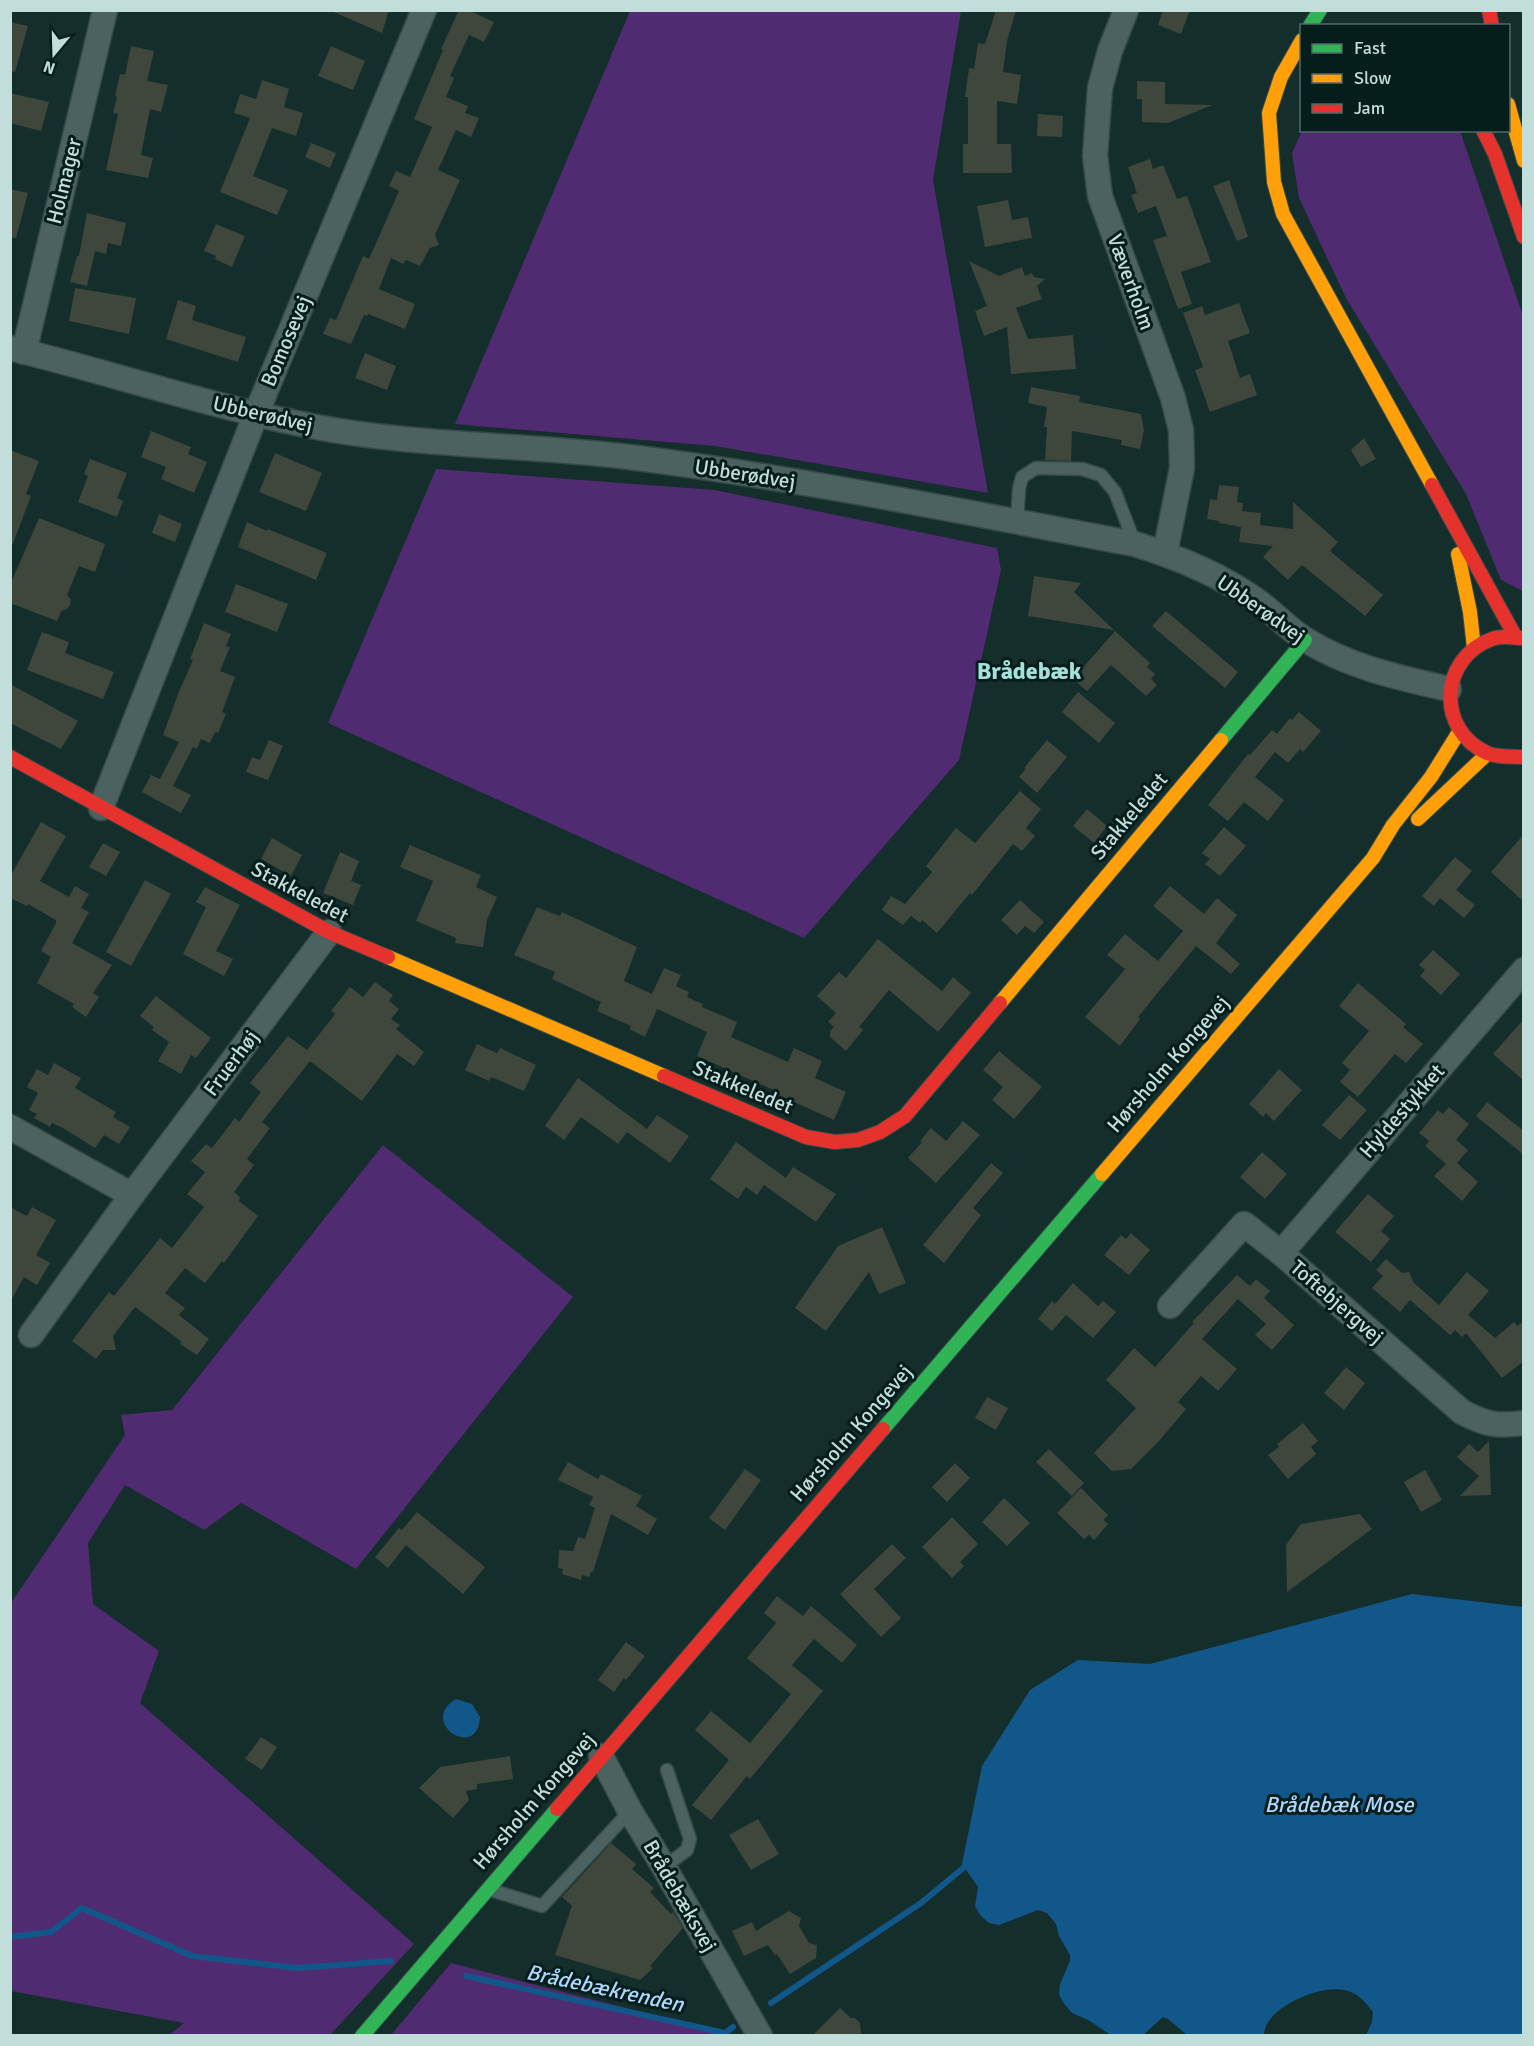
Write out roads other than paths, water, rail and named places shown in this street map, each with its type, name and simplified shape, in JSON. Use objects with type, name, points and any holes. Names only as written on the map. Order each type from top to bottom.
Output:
[{"type":"main road","points":[[1311,24],[1320,10]]},
{"type":"main road","points":[[1300,44],[1281,77],[1269,113],[1274,182],[1283,214],[1451,523],[1520,637]]},
{"type":"main road","points":[[1510,108],[1524,161]]},
{"type":"main road","points":[[1271,156],[1285,112]]},
{"type":"main road","points":[[1484,132],[1495,154],[1524,237]]},
{"type":"main road","points":[[1451,523],[1470,612],[1474,648]]},
{"type":"main road","points":[[1520,637],[1501,636],[1486,640],[1474,648],[1457,666],[1449,688],[1449,704],[1452,718],[1459,732],[1486,755],[1506,759],[1524,758]]},
{"type":"main road","name":"Stakkeledet","points":[[10,757],[329,932],[806,1137],[828,1142],[849,1143],[880,1134],[905,1116],[1305,640]]},
{"type":"main road","name":"Hørsholm Kongevej","points":[[1373,858],[1394,825],[1431,777],[1459,732]]},
{"type":"main road","name":"Hørsholm Kongevej","points":[[362,2036],[1373,858],[1447,793],[1486,755]]},
{"type":"street","name":"Holmager","points":[[17,350],[105,10]]},
{"type":"street","name":"Bomosevej","points":[[101,808],[256,414],[424,10]]},
{"type":"street","name":"Væverholm","points":[[1126,10],[1110,51],[1100,88],[1095,156],[1100,196],[1173,398],[1181,430],[1182,468],[1165,553]]},
{"type":"street","name":"Ubberødvej","points":[[17,350],[256,414],[313,426],[371,435],[633,457],[751,474],[1135,544],[1165,553],[1215,575],[1256,600],[1305,640],[1336,656],[1393,677],[1449,688]]},
{"type":"street","name":"Fruerhøj","points":[[32,1335],[132,1195],[329,932]]},
{"type":"street","name":"Hyldestykket","points":[[1281,1253],[1524,970]]},
{"type":"street","points":[[10,1127],[132,1195]]},
{"type":"street","name":"Toftebjergvej","points":[[1170,1306],[1244,1224],[1281,1253],[1462,1412],[1483,1423],[1509,1425],[1524,1423]]},
{"type":"street","name":"Brådebæksvej","points":[[601,1756],[630,1811],[760,2036]]},
{"type":"lane","points":[[1017,522],[1019,489],[1023,477],[1036,468],[1082,469],[1101,475],[1114,492],[1135,544]]},
{"type":"lane","points":[[664,1867],[687,1850],[690,1839],[667,1770]]},
{"type":"lane","points":[[487,1888],[542,1906],[630,1811]]},
{"type":"water","name":"Brådebæk Mose","points":[[1412,1594],[1523,1607],[1523,2035],[1366,2035],[1372,2022],[1373,2012],[1356,1994],[1338,1989],[1311,1994],[1284,2006],[1267,2025],[1264,2035],[1187,2035],[1163,2017],[1143,2035],[1111,2035],[1072,2013],[1059,1995],[1060,1984],[1070,1961],[1070,1955],[1059,1936],[1056,1924],[1047,1913],[1038,1910],[999,1925],[989,1923],[980,1915],[975,1906],[978,1887],[962,1864],[982,1766],[1030,1690],[1078,1660],[1150,1664]]},
{"type":"water","points":[[456,1699],[472,1704],[480,1717],[477,1730],[470,1736],[461,1737],[453,1734],[446,1727],[443,1718],[446,1708]]},
{"type":"waterway","name":"Brådebækrenden","points":[[771,2003],[921,1903],[968,1864]]},
{"type":"waterway","name":"Brådebækrenden","points":[[10,1937],[51,1932],[82,1908],[192,1956],[297,1968],[391,1961]]},
{"type":"waterway","name":"Brådebækrenden","points":[[466,1976],[725,2033],[733,2027]]},
{"type":"district","name":"Brådebæk","points":[[1029,671]]}]
